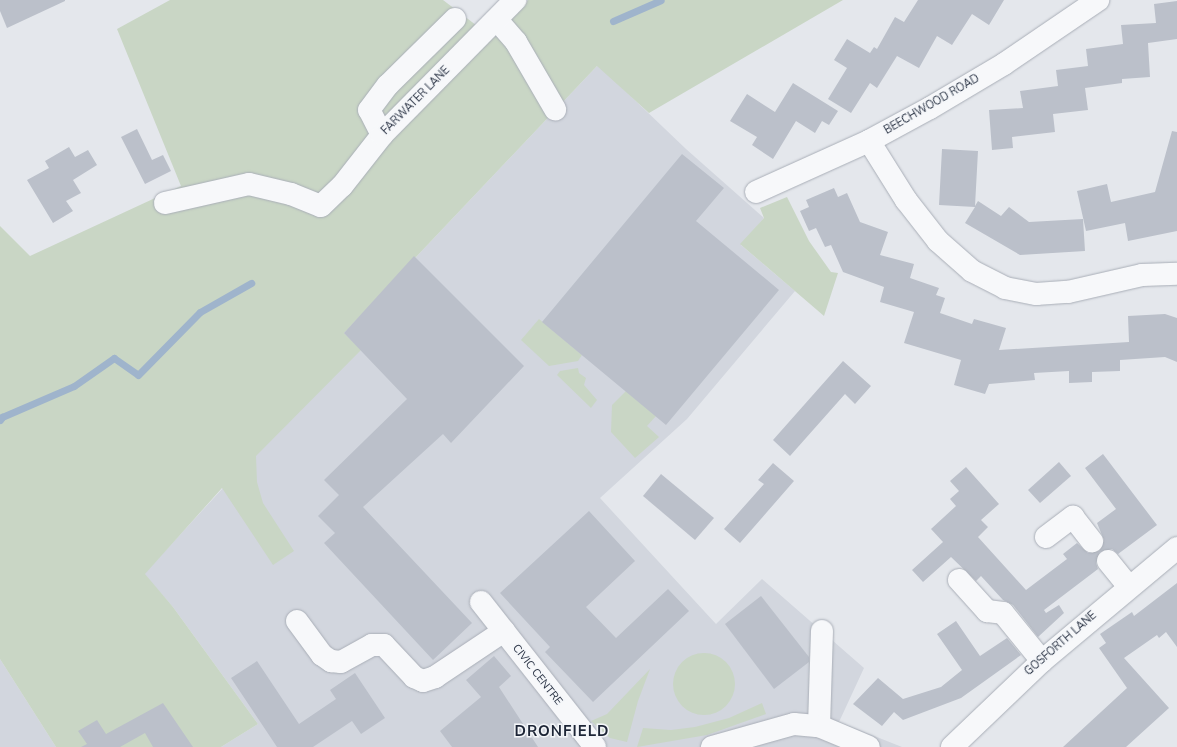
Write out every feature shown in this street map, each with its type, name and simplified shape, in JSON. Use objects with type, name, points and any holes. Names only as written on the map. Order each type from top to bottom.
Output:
[{"type":"street","name":"FARWATER LANE","points":[[165,203],[249,184],[291,194],[321,206],[342,186],[382,135],[497,20],[515,0]]},
{"type":"street","name":"BEECHWOOD ROAD","points":[[756,192],[869,141],[930,108],[1004,64],[1098,0]]},
{"type":"street","points":[[382,135],[369,110],[388,85],[455,19]]},
{"type":"street","points":[[497,20],[516,42],[555,109]]},
{"type":"street","points":[[869,141],[906,200],[938,241],[972,271],[1005,288],[1036,294],[1068,292],[1142,275],[1177,274]]},
{"type":"street","points":[[1046,537],[1073,517],[1092,541]]},
{"type":"street","name":"GOSFORTH LANE","points":[[952,747],[1042,661],[1177,548]]},
{"type":"street","points":[[1108,561],[1129,587]]},
{"type":"street","points":[[959,580],[987,610],[1003,613],[1042,661]]},
{"type":"street","name":"CIVIC CENTRE","points":[[481,602],[595,747]]},
{"type":"street","points":[[297,621],[322,655],[331,661],[341,662],[372,645],[384,645],[414,677],[423,681],[436,677],[504,631]]},
{"type":"street","points":[[819,726],[822,631]]},
{"type":"street","points":[[712,747],[773,728],[794,724],[819,726],[869,747]]},
{"type":"shaded area","points":[[598,65],[686,149],[764,218],[741,245],[795,291],[687,419],[600,498],[716,624],[762,579],[864,668],[839,722],[902,747],[221,747],[258,724],[173,607],[144,574],[223,488],[344,333]]},
{"type":"shaded area","points":[[0,659],[56,747],[0,747]]},
{"type":"green space","points":[[170,0],[443,0],[493,38],[528,0],[843,0],[649,113],[597,66],[344,333],[361,350],[256,456],[257,482],[263,503],[294,551],[273,565],[222,488],[145,574],[173,607],[258,724],[221,747],[56,747],[0,659],[0,226],[30,256],[181,186],[117,29]]},
{"type":"green space","points":[[787,197],[809,241],[831,272],[838,273],[824,316],[740,244],[764,218],[760,208]]},
{"type":"green space","points":[[539,319],[582,355],[578,361],[549,366],[521,340]]},
{"type":"green space","points":[[578,368],[579,373],[586,378],[584,385],[597,400],[591,408],[557,375],[560,371]]},
{"type":"green space","points":[[626,391],[656,416],[647,426],[659,437],[635,458],[611,432],[612,405]]},
{"type":"green space","points":[[698,653],[710,653],[726,662],[733,672],[735,684],[733,696],[726,706],[710,715],[698,715],[687,710],[678,701],[673,690],[673,678],[678,667],[687,658]]},
{"type":"green space","points":[[650,669],[638,701],[627,742],[610,738],[591,721],[607,714]]},
{"type":"green space","points":[[762,703],[766,714],[707,735],[637,747],[643,728],[671,730],[695,727],[729,718]]},
{"type":"building","points":[[0,0],[65,1],[7,28],[0,11]]},
{"type":"building","points":[[918,0],[1004,0],[989,25],[972,14],[952,45],[937,36],[919,68],[897,56],[877,88],[870,83],[851,113],[828,99],[847,68],[834,60],[847,39],[870,53],[874,47],[877,49],[895,17],[904,22]]},
{"type":"building","points":[[1177,1],[1177,39],[1148,43],[1150,77],[1122,79],[1122,83],[1085,88],[1088,110],[1053,114],[1055,132],[1012,137],[1013,148],[992,150],[989,110],[1023,108],[1020,91],[1058,86],[1056,70],[1088,66],[1086,49],[1123,44],[1121,25],[1156,23],[1154,4]]},
{"type":"building","points":[[793,83],[838,111],[829,125],[822,121],[815,133],[796,121],[773,159],[752,145],[757,137],[730,121],[747,94],[775,112]]},
{"type":"building","points":[[137,129],[152,160],[163,155],[171,171],[145,184],[121,137]]},
{"type":"building","points":[[1172,131],[1177,132],[1177,231],[1128,241],[1125,223],[1086,231],[1077,191],[1107,184],[1111,202],[1155,192]]},
{"type":"building","points":[[69,147],[75,157],[88,150],[97,165],[73,180],[81,193],[66,201],[73,211],[53,223],[27,180],[49,168],[45,161]]},
{"type":"building","points":[[942,149],[978,151],[975,206],[978,201],[1001,216],[1009,207],[1029,222],[1083,219],[1085,251],[1020,255],[965,223],[975,207],[939,205]]},
{"type":"building","points":[[682,154],[724,188],[696,221],[779,290],[666,425],[542,322]]},
{"type":"building","points":[[834,188],[838,197],[847,193],[860,222],[888,232],[880,255],[914,264],[910,278],[939,288],[936,295],[945,298],[940,313],[972,324],[974,319],[1006,328],[999,350],[1129,342],[1128,316],[1165,314],[1177,318],[1177,362],[1165,357],[1120,360],[1120,371],[1092,372],[1092,382],[1069,383],[1069,371],[1034,373],[1035,380],[989,384],[985,394],[954,385],[961,360],[904,343],[914,312],[880,302],[884,287],[843,272],[831,245],[825,247],[816,228],[809,231],[800,211],[809,207],[806,200]]},
{"type":"building","points":[[414,256],[524,366],[451,443],[443,434],[363,507],[472,623],[433,660],[324,543],[335,533],[318,516],[339,495],[324,480],[407,399],[344,333]]},
{"type":"building","points":[[843,361],[871,386],[855,404],[845,394],[790,456],[773,440]]},
{"type":"building","points":[[1103,454],[1157,525],[1118,554],[1112,549],[1100,552],[1096,563],[1098,569],[1044,610],[1046,613],[1059,605],[1064,613],[1038,637],[1013,605],[1003,600],[981,576],[976,581],[951,557],[923,582],[912,570],[943,542],[931,529],[956,506],[950,499],[959,491],[950,481],[966,467],[999,504],[981,520],[988,527],[978,537],[1026,590],[1067,559],[1063,554],[1077,543],[1088,553],[1099,551],[1104,540],[1097,523],[1116,509],[1085,468]]},
{"type":"building","points":[[1059,462],[1071,476],[1040,503],[1028,490]]},
{"type":"building","points":[[773,463],[794,481],[740,543],[724,529],[764,484],[758,480]]},
{"type":"building","points":[[661,474],[714,518],[695,540],[643,496]]},
{"type":"building","points":[[589,511],[635,561],[586,607],[616,638],[668,589],[689,611],[593,702],[545,652],[550,647],[500,593]]},
{"type":"building","points":[[1177,583],[1177,647],[1166,632],[1159,638],[1157,635],[1124,658],[1169,708],[1126,747],[1063,747],[1127,688],[1099,648],[1106,643],[1100,634],[1132,612],[1134,616]]},
{"type":"building","points":[[761,596],[809,657],[809,662],[774,689],[725,624]]},
{"type":"building","points":[[956,621],[980,656],[1007,638],[1021,655],[961,698],[903,720],[894,712],[882,726],[853,704],[878,678],[903,699],[941,687],[962,670],[937,634]]},
{"type":"building","points":[[494,656],[511,676],[499,687],[538,747],[452,747],[440,731],[481,697],[466,680]]},
{"type":"building","points":[[257,661],[299,724],[336,699],[330,690],[355,673],[385,718],[361,734],[352,721],[313,747],[277,747],[231,678]]},
{"type":"building","points":[[163,703],[193,747],[153,747],[145,733],[120,747],[81,747],[87,744],[78,731],[97,720],[106,734]]},
{"type":"waterway","points":[[613,21],[661,0]]},
{"type":"waterway","points":[[0,420],[2,417],[74,386],[114,358],[138,375],[200,312],[251,283]]},
{"type":"district","name":"DRONFIELD","points":[[562,732]]}]
